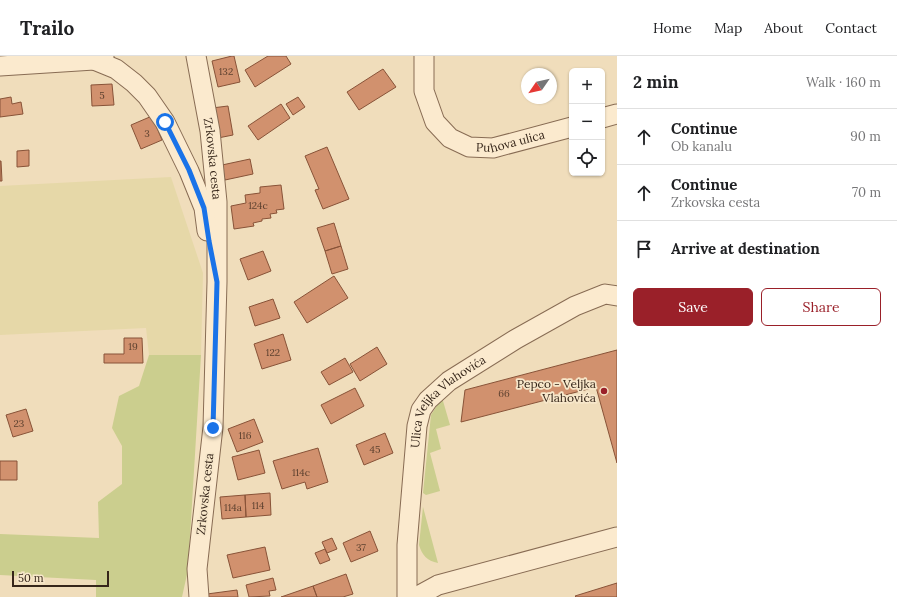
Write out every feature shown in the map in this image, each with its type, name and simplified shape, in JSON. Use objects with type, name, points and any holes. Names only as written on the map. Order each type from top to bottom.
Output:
[{"type":"street","name":"Zrkovska cesta","points":[[196,56],[210,131],[216,194],[217,282],[213,428],[197,569],[199,597]]},
{"type":"street","name":"Puhova ulica","points":[[424,56],[424,91],[435,122],[450,138],[469,147],[493,148],[569,127]]},
{"type":"street","points":[[0,66],[99,58],[134,83],[147,96],[165,122],[189,170],[204,208],[217,282]]},
{"type":"street","points":[[605,117],[617,114]]},
{"type":"street","name":"Ulica Veljka Vlahovića","points":[[407,597],[407,545],[417,426],[421,410],[428,400],[449,381],[516,339],[576,306],[605,294],[617,296]]},
{"type":"street","points":[[416,597],[438,585],[617,537]]},
{"type":"shaded area","points":[[171,177],[203,273],[201,355],[149,355],[146,328],[0,335],[0,186]]},
{"type":"green space","points":[[149,355],[201,355],[188,570],[182,597],[96,597],[96,580],[0,575],[0,534],[99,538],[98,502],[122,484],[122,446],[112,428],[119,396],[139,386]]},
{"type":"green space","points":[[442,400],[450,425],[436,429],[441,449],[430,453],[440,491],[426,495],[423,493],[431,415],[439,402]]},
{"type":"green space","points":[[423,507],[438,563],[431,561],[426,557],[419,545]]},
{"type":"building","points":[[234,56],[240,82],[218,87],[212,61]]},
{"type":"building","points":[[268,56],[286,56],[291,64],[255,87],[245,70]]},
{"type":"building","points":[[383,69],[396,87],[359,110],[347,92]]},
{"type":"building","points":[[112,84],[114,105],[92,106],[91,85]]},
{"type":"building","points":[[11,97],[12,104],[21,102],[23,114],[0,117],[0,99]]},
{"type":"building","points":[[298,97],[305,107],[293,115],[286,104]]},
{"type":"building","points":[[281,104],[290,118],[258,140],[248,126]]},
{"type":"building","points":[[228,106],[233,135],[218,138],[212,108]]},
{"type":"building","points":[[152,116],[162,140],[141,149],[131,125]]},
{"type":"building","points":[[327,147],[349,199],[323,209],[315,190],[319,189],[305,156]]},
{"type":"building","points":[[29,150],[29,166],[17,167],[17,151]]},
{"type":"building","points":[[250,159],[253,174],[225,180],[222,165]]},
{"type":"building","points":[[1,161],[2,181],[0,181]]},
{"type":"building","points":[[281,185],[284,209],[276,210],[277,213],[270,214],[271,218],[262,219],[262,221],[253,223],[254,226],[234,229],[231,206],[246,203],[245,195],[260,193],[260,187]]},
{"type":"building","points":[[334,223],[341,246],[325,251],[317,228]]},
{"type":"building","points":[[341,246],[348,269],[332,274],[325,251]]},
{"type":"building","points":[[263,251],[271,271],[248,280],[240,259]]},
{"type":"building","points":[[334,276],[348,298],[307,323],[294,302]]},
{"type":"building","points":[[273,299],[280,318],[255,326],[249,307]]},
{"type":"building","points":[[283,334],[291,360],[262,369],[254,344]]},
{"type":"building","points":[[124,338],[142,338],[143,363],[104,363],[104,354],[124,354]]},
{"type":"building","points":[[377,347],[387,364],[360,381],[350,364]]},
{"type":"building","points":[[617,350],[617,463],[596,387],[461,422],[465,390]]},
{"type":"building","points":[[345,358],[353,372],[329,385],[321,372]]},
{"type":"building","points":[[355,388],[364,406],[331,424],[321,405]]},
{"type":"building","points":[[26,409],[33,431],[13,437],[6,415]]},
{"type":"building","points":[[254,419],[263,442],[237,452],[228,429]]},
{"type":"building","points":[[385,433],[393,453],[364,465],[356,445]]},
{"type":"building","points":[[318,448],[328,482],[307,489],[305,482],[282,489],[273,461]]},
{"type":"building","points":[[259,450],[265,473],[238,480],[232,457]]},
{"type":"building","points":[[0,461],[17,461],[17,480],[0,480]]},
{"type":"building","points":[[270,493],[271,515],[246,517],[245,495]]},
{"type":"building","points":[[245,495],[246,517],[222,519],[220,497]]},
{"type":"building","points":[[370,531],[378,551],[351,562],[343,543]]},
{"type":"building","points":[[332,538],[337,549],[327,553],[322,542]]},
{"type":"building","points":[[265,547],[270,570],[233,578],[227,555]]},
{"type":"building","points":[[325,549],[330,560],[320,564],[315,553]]},
{"type":"building","points":[[346,574],[353,594],[343,597],[317,597],[313,586]]},
{"type":"building","points":[[273,578],[276,590],[269,591],[270,596],[249,597],[246,585]]},
{"type":"building","points":[[617,583],[617,597],[575,596]]},
{"type":"building","points":[[313,586],[317,597],[281,597]]},
{"type":"building","points":[[237,590],[238,597],[208,597],[207,594]]},
{"type":"place","name":"Pepco - Veljka Vlahovića","points":[[604,391]]},
{"type":"route","points":[[165,122],[189,170],[204,208],[217,282],[213,428]]}]
